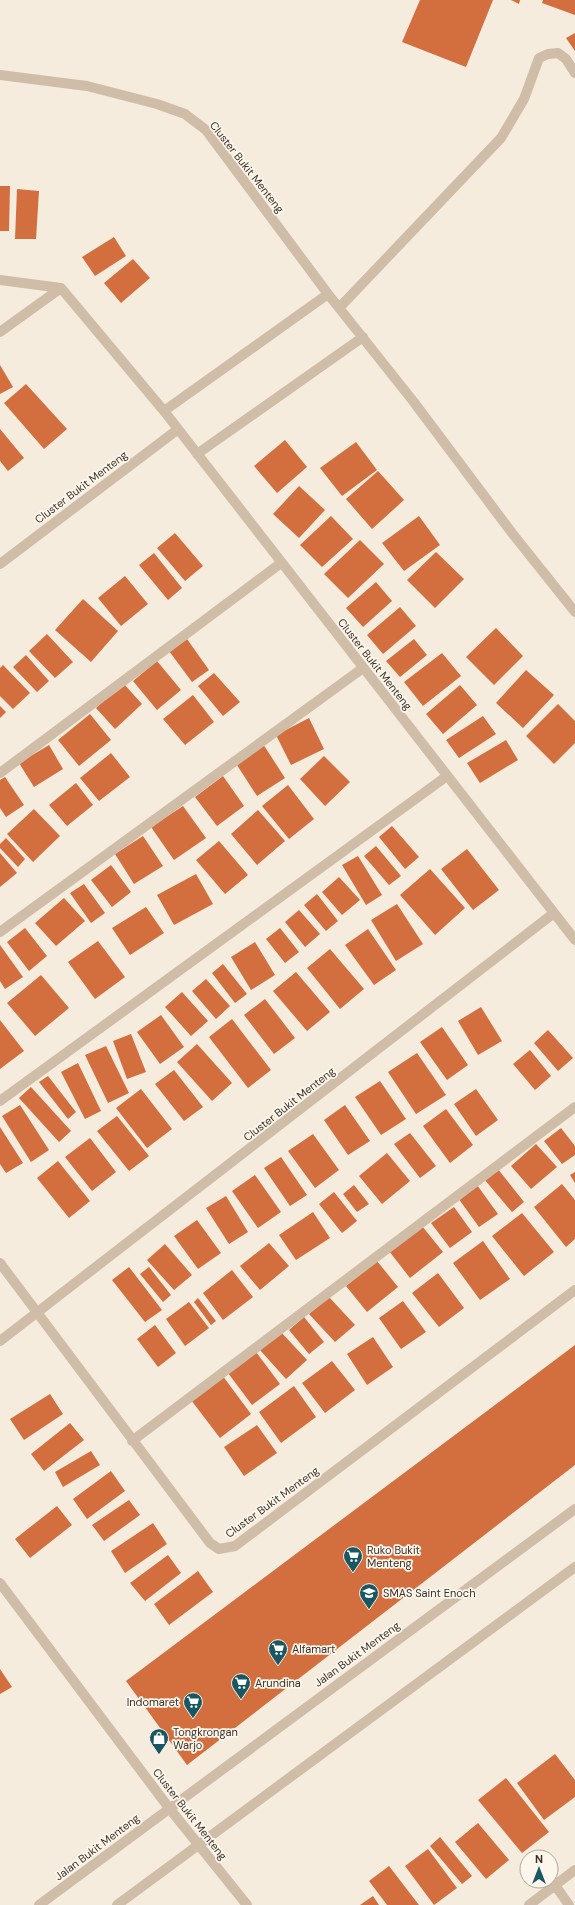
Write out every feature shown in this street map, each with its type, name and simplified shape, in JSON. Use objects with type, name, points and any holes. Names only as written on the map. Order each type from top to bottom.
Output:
[{"type":"street","points":[[339,308],[501,138],[524,99],[539,58],[548,54],[558,53],[566,59],[575,73]]},
{"type":"street","name":"Cluster Bukit Menteng","points":[[0,75],[87,86],[157,104],[185,114],[206,130],[328,294],[363,337],[512,533],[575,612]]},
{"type":"street","points":[[0,280],[61,288]]},
{"type":"street","points":[[0,332],[61,288]]},
{"type":"street","name":"Cluster Bukit Menteng","points":[[61,288],[164,411],[177,430],[575,940]]},
{"type":"street","points":[[164,411],[328,294]]},
{"type":"street","points":[[197,454],[363,337]]},
{"type":"street","name":"Cluster Bukit Menteng","points":[[0,564],[177,430]]},
{"type":"street","points":[[0,773],[281,563]]},
{"type":"street","points":[[0,932],[363,668]]},
{"type":"street","points":[[0,1101],[447,776]]},
{"type":"street","name":"Cluster Bukit Menteng","points":[[0,1341],[554,913]]},
{"type":"street","points":[[132,1441],[575,1107]]},
{"type":"street","name":"Cluster Bukit Menteng","points":[[0,1263],[210,1543],[219,1549],[235,1546],[575,1290]]},
{"type":"street","name":"Jalan Bukit Menteng","points":[[39,1905],[575,1509]]},
{"type":"street","points":[[117,1905],[575,1567]]},
{"type":"street","name":"Cluster Bukit Menteng","points":[[0,1583],[169,1808],[247,1905]]},
{"type":"street","points":[[559,1883],[575,1870]]},
{"type":"street","points":[[529,1905],[551,1889]]},
{"type":"street","points":[[557,1889],[569,1905]]},
{"type":"building","points":[[420,0],[493,0],[466,67],[402,42]]},
{"type":"building","points":[[511,0],[520,0],[519,4]]},
{"type":"building","points":[[543,0],[575,0],[575,15],[542,3]]},
{"type":"building","points":[[575,33],[575,51],[566,38]]},
{"type":"building","points":[[0,186],[10,186],[9,231],[0,231]]},
{"type":"building","points":[[17,189],[39,191],[36,239],[15,239]]},
{"type":"building","points":[[114,237],[126,256],[95,276],[82,257]]},
{"type":"building","points":[[133,259],[150,278],[121,303],[104,283]]},
{"type":"building","points":[[0,365],[13,387],[0,394]]},
{"type":"building","points":[[26,384],[67,429],[44,449],[4,403]]},
{"type":"building","points":[[0,429],[24,458],[8,471],[0,461]]},
{"type":"building","points":[[285,440],[307,467],[277,493],[254,466]]},
{"type":"building","points":[[356,442],[377,470],[342,496],[320,468]]},
{"type":"building","points":[[378,471],[404,500],[372,529],[346,499]]},
{"type":"building","points":[[299,486],[325,510],[299,538],[273,514]]},
{"type":"building","points":[[331,516],[353,539],[322,567],[300,545]]},
{"type":"building","points":[[419,516],[440,545],[404,571],[382,543]]},
{"type":"building","points":[[175,533],[203,566],[185,581],[157,548]]},
{"type":"building","points":[[360,540],[384,564],[348,598],[324,574]]},
{"type":"building","points":[[436,552],[464,579],[435,608],[407,580]]},
{"type":"building","points":[[154,553],[182,588],[168,600],[139,565]]},
{"type":"building","points":[[125,576],[148,604],[121,626],[98,598]]},
{"type":"building","points":[[376,582],[392,601],[363,627],[346,608]]},
{"type":"building","points":[[83,599],[118,631],[91,662],[55,630]]},
{"type":"building","points":[[400,607],[416,626],[383,654],[367,635]]},
{"type":"building","points":[[496,628],[523,656],[494,685],[466,657]]},
{"type":"building","points":[[47,634],[73,662],[55,678],[29,651]]},
{"type":"building","points":[[187,639],[209,670],[192,682],[169,651]]},
{"type":"building","points":[[414,639],[427,655],[400,677],[386,661]]},
{"type":"building","points":[[442,653],[461,676],[423,706],[404,682]]},
{"type":"building","points":[[26,655],[49,681],[37,692],[13,667]]},
{"type":"building","points":[[157,661],[181,690],[157,710],[133,681]]},
{"type":"building","points":[[3,665],[30,693],[13,709],[0,696],[0,668]]},
{"type":"building","points":[[526,670],[554,695],[523,728],[496,703]]},
{"type":"building","points":[[214,673],[240,702],[223,716],[198,686]]},
{"type":"building","points":[[123,683],[142,704],[115,729],[96,708]]},
{"type":"building","points":[[460,685],[477,705],[443,734],[426,714]]},
{"type":"building","points":[[193,695],[214,722],[185,745],[163,719]]},
{"type":"building","points":[[558,704],[575,721],[575,743],[554,764],[526,736]]},
{"type":"building","points":[[0,706],[6,712],[0,718]]},
{"type":"building","points":[[90,714],[111,740],[79,766],[58,740]]},
{"type":"building","points":[[483,716],[496,734],[459,758],[446,740]]},
{"type":"building","points":[[309,718],[324,749],[291,765],[276,735]]},
{"type":"building","points":[[506,740],[518,760],[480,783],[467,763]]},
{"type":"building","points":[[263,744],[285,778],[257,796],[235,762]]},
{"type":"building","points":[[49,745],[63,769],[34,787],[19,763]]},
{"type":"building","points":[[111,753],[130,777],[99,801],[80,778]]},
{"type":"building","points":[[324,756],[350,782],[325,806],[300,779]]},
{"type":"building","points":[[223,776],[244,806],[217,826],[195,797]]},
{"type":"building","points":[[5,777],[24,805],[6,817],[0,808],[0,780]]},
{"type":"building","points":[[76,783],[93,805],[67,826],[49,805]]},
{"type":"building","points":[[288,785],[314,819],[289,839],[262,806]]},
{"type":"building","points":[[183,806],[206,838],[174,860],[151,827]]},
{"type":"building","points":[[34,809],[60,836],[33,862],[7,834]]},
{"type":"building","points":[[258,810],[285,841],[257,865],[231,834]]},
{"type":"building","points":[[392,826],[419,857],[405,869],[379,837]]},
{"type":"building","points":[[143,836],[163,866],[134,884],[115,854]]},
{"type":"building","points":[[6,838],[25,859],[18,867],[0,848],[0,844]]},
{"type":"building","points":[[219,841],[248,875],[225,894],[196,860]]},
{"type":"building","points":[[376,846],[401,876],[389,885],[364,856]]},
{"type":"building","points":[[467,849],[499,890],[473,910],[441,869]]},
{"type":"building","points":[[0,853],[17,873],[0,887]]},
{"type":"building","points":[[358,856],[382,895],[366,905],[342,865]]},
{"type":"building","points":[[111,865],[131,892],[112,907],[91,880]]},
{"type":"building","points":[[430,869],[465,908],[435,935],[400,895]]},
{"type":"building","points":[[196,874],[213,904],[174,925],[157,895]]},
{"type":"building","points":[[339,877],[360,900],[342,915],[322,892]]},
{"type":"building","points":[[84,884],[105,913],[91,923],[70,893]]},
{"type":"building","points":[[317,894],[338,921],[326,931],[304,905]]},
{"type":"building","points":[[64,898],[85,921],[56,946],[35,923]]},
{"type":"building","points":[[397,904],[423,944],[396,961],[371,920]]},
{"type":"building","points":[[146,907],[164,933],[130,955],[112,928]]},
{"type":"building","points":[[299,910],[320,934],[305,947],[285,922]]},
{"type":"building","points":[[25,928],[47,956],[29,971],[7,942]]},
{"type":"building","points":[[280,928],[299,952],[285,963],[266,939]]},
{"type":"building","points":[[368,929],[396,970],[374,985],[345,945]]},
{"type":"building","points":[[98,941],[125,977],[95,999],[68,962]]},
{"type":"building","points":[[255,942],[275,975],[251,990],[231,957]]},
{"type":"building","points":[[0,945],[23,977],[5,989],[0,981]]},
{"type":"building","points":[[330,949],[364,989],[340,1009],[307,968]]},
{"type":"building","points":[[223,964],[247,994],[235,1003],[212,973]]},
{"type":"building","points":[[296,972],[330,1012],[307,1031],[273,991]]},
{"type":"building","points":[[41,975],[69,1008],[35,1036],[7,1003]]},
{"type":"building","points":[[206,979],[230,1006],[216,1019],[192,991]]},
{"type":"building","points":[[182,992],[208,1021],[191,1036],[165,1007]]},
{"type":"building","points":[[265,999],[295,1038],[274,1054],[244,1015]]},
{"type":"building","points":[[481,1007],[502,1041],[478,1055],[458,1021]]},
{"type":"building","points":[[161,1015],[184,1047],[160,1064],[137,1032]]},
{"type":"building","points":[[232,1019],[271,1070],[248,1088],[209,1037]]},
{"type":"building","points":[[0,1020],[24,1051],[0,1069]]},
{"type":"building","points":[[442,1027],[468,1065],[447,1080],[420,1042]]},
{"type":"building","points":[[548,1030],[573,1058],[558,1071],[534,1043]]},
{"type":"building","points":[[131,1034],[146,1072],[127,1079],[113,1041]]},
{"type":"building","points":[[197,1044],[232,1083],[212,1101],[177,1062]]},
{"type":"building","points":[[106,1046],[129,1093],[108,1103],[85,1055]]},
{"type":"building","points":[[530,1050],[551,1076],[535,1090],[513,1064]]},
{"type":"building","points":[[417,1053],[446,1095],[416,1114],[388,1072]]},
{"type":"building","points":[[78,1063],[101,1111],[85,1119],[61,1072]]},
{"type":"building","points":[[174,1070],[203,1107],[184,1121],[155,1084]]},
{"type":"building","points":[[48,1076],[76,1112],[68,1119],[39,1082]]},
{"type":"building","points":[[380,1081],[406,1119],[381,1135],[355,1097]]},
{"type":"building","points":[[31,1087],[71,1131],[59,1142],[19,1098]]},
{"type":"building","points":[[141,1089],[172,1129],[147,1148],[116,1108]]},
{"type":"building","points":[[476,1089],[498,1120],[476,1136],[454,1104]]},
{"type":"building","points":[[20,1105],[49,1150],[31,1162],[2,1116]]},
{"type":"building","points":[[345,1105],[370,1141],[348,1155],[324,1120]]},
{"type":"building","points":[[446,1109],[473,1145],[450,1163],[423,1126]]},
{"type":"building","points":[[117,1116],[149,1156],[129,1171],[97,1131]]},
{"type":"building","points":[[0,1127],[23,1163],[6,1173],[0,1164]]},
{"type":"building","points":[[561,1128],[575,1146],[575,1155],[562,1164],[544,1141]]},
{"type":"building","points":[[410,1133],[436,1166],[420,1178],[394,1144]]},
{"type":"building","points":[[313,1134],[339,1170],[315,1188],[288,1151]]},
{"type":"building","points":[[90,1138],[116,1172],[92,1191],[65,1157]]},
{"type":"building","points":[[536,1144],[557,1167],[531,1189],[511,1166]]},
{"type":"building","points":[[387,1153],[410,1181],[382,1204],[359,1176]]},
{"type":"building","points":[[281,1157],[307,1195],[290,1206],[264,1168]]},
{"type":"building","points":[[58,1161],[90,1201],[69,1218],[37,1178]]},
{"type":"building","points":[[497,1168],[524,1202],[512,1212],[484,1179]]},
{"type":"building","points":[[575,1172],[575,1183],[570,1175]]},
{"type":"building","points":[[255,1175],[281,1212],[258,1228],[232,1191]]},
{"type":"building","points":[[562,1184],[575,1200],[575,1239],[566,1247],[534,1207]]},
{"type":"building","points":[[354,1185],[369,1204],[357,1212],[343,1194]]},
{"type":"building","points":[[477,1185],[498,1214],[479,1227],[458,1198]]},
{"type":"building","points":[[334,1192],[357,1221],[342,1233],[319,1204]]},
{"type":"building","points":[[226,1196],[248,1232],[229,1244],[206,1208]]},
{"type":"building","points":[[454,1207],[472,1232],[450,1248],[431,1223]]},
{"type":"building","points":[[313,1212],[330,1238],[296,1260],[279,1235]]},
{"type":"building","points":[[522,1213],[554,1252],[524,1276],[492,1236]]},
{"type":"building","points":[[197,1220],[221,1253],[198,1269],[174,1236]]},
{"type":"building","points":[[422,1226],[443,1252],[410,1278],[389,1251]]},
{"type":"building","points":[[483,1241],[510,1279],[480,1300],[453,1263]]},
{"type":"building","points":[[269,1243],[289,1266],[260,1290],[240,1266]]},
{"type":"building","points":[[165,1244],[192,1275],[174,1290],[147,1260]]},
{"type":"building","points":[[377,1261],[398,1287],[367,1312],[346,1286]]},
{"type":"building","points":[[129,1267],[162,1310],[145,1322],[112,1280]]},
{"type":"building","points":[[149,1267],[171,1295],[163,1302],[140,1274]]},
{"type":"building","points":[[232,1270],[253,1297],[223,1320],[203,1293]]},
{"type":"building","points":[[438,1273],[464,1308],[439,1327],[412,1293]]},
{"type":"building","points":[[329,1297],[355,1325],[335,1342],[309,1314]]},
{"type":"building","points":[[198,1298],[216,1321],[211,1325],[194,1302]]},
{"type":"building","points":[[403,1301],[426,1332],[401,1349],[379,1318]]},
{"type":"building","points":[[189,1302],[209,1328],[185,1346],[166,1319]]},
{"type":"building","points":[[304,1317],[324,1342],[309,1354],[289,1330]]},
{"type":"building","points":[[155,1325],[176,1353],[158,1367],[137,1339]]},
{"type":"building","points":[[280,1331],[307,1360],[286,1379],[260,1350]]},
{"type":"building","points":[[373,1337],[393,1367],[367,1385],[347,1354]]},
{"type":"building","name":"Ruko Bukit Menteng","points":[[575,1345],[575,1465],[187,1765],[126,1681]]},
{"type":"building","points":[[256,1352],[280,1384],[252,1405],[228,1373]]},
{"type":"building","points":[[332,1361],[355,1390],[325,1413],[302,1383]]},
{"type":"building","points":[[222,1375],[251,1414],[220,1438],[191,1400]]},
{"type":"building","points":[[294,1386],[316,1417],[281,1443],[259,1412]]},
{"type":"building","points":[[50,1394],[63,1414],[24,1440],[10,1419]]},
{"type":"building","points":[[70,1423],[84,1440],[44,1471],[31,1454]]},
{"type":"building","points":[[257,1425],[277,1453],[244,1476],[224,1447]]},
{"type":"building","points":[[91,1451],[100,1465],[63,1487],[55,1472]]},
{"type":"building","points":[[111,1471],[125,1491],[87,1519],[73,1499]]},
{"type":"building","points":[[129,1500],[140,1515],[104,1541],[92,1525]]},
{"type":"building","points":[[57,1506],[72,1525],[30,1558],[15,1539]]},
{"type":"building","points":[[153,1523],[167,1544],[125,1573],[111,1551]]},
{"type":"building","points":[[168,1555],[181,1573],[145,1601],[130,1583]]},
{"type":"building","points":[[198,1571],[213,1592],[169,1625],[154,1604]]},
{"type":"building","points":[[0,1669],[12,1687],[0,1694]]},
{"type":"building","points":[[555,1754],[575,1780],[575,1797],[544,1820],[517,1783]]},
{"type":"building","points":[[506,1778],[549,1832],[527,1849],[519,1849],[478,1800]]},
{"type":"building","points":[[478,1823],[509,1860],[486,1879],[455,1842]]},
{"type":"building","points":[[440,1837],[472,1876],[462,1884],[430,1846]]},
{"type":"building","points":[[428,1849],[457,1888],[434,1905],[405,1866]]},
{"type":"building","points":[[389,1866],[419,1905],[387,1905],[369,1881]]},
{"type":"building","points":[[373,1896],[379,1905],[360,1905]]},
{"type":"place","name":"Ruko Bukit Menteng","points":[[353,1573]]},
{"type":"place","name":"SMAS Saint Enoch","points":[[369,1610]]},
{"type":"place","name":"Alfamart","points":[[278,1666]]},
{"type":"place","name":"Arundina","points":[[241,1700]]},
{"type":"place","name":"Indomaret","points":[[193,1719]]},
{"type":"place","name":"Tongkrongan Warjo","points":[[159,1755]]}]
